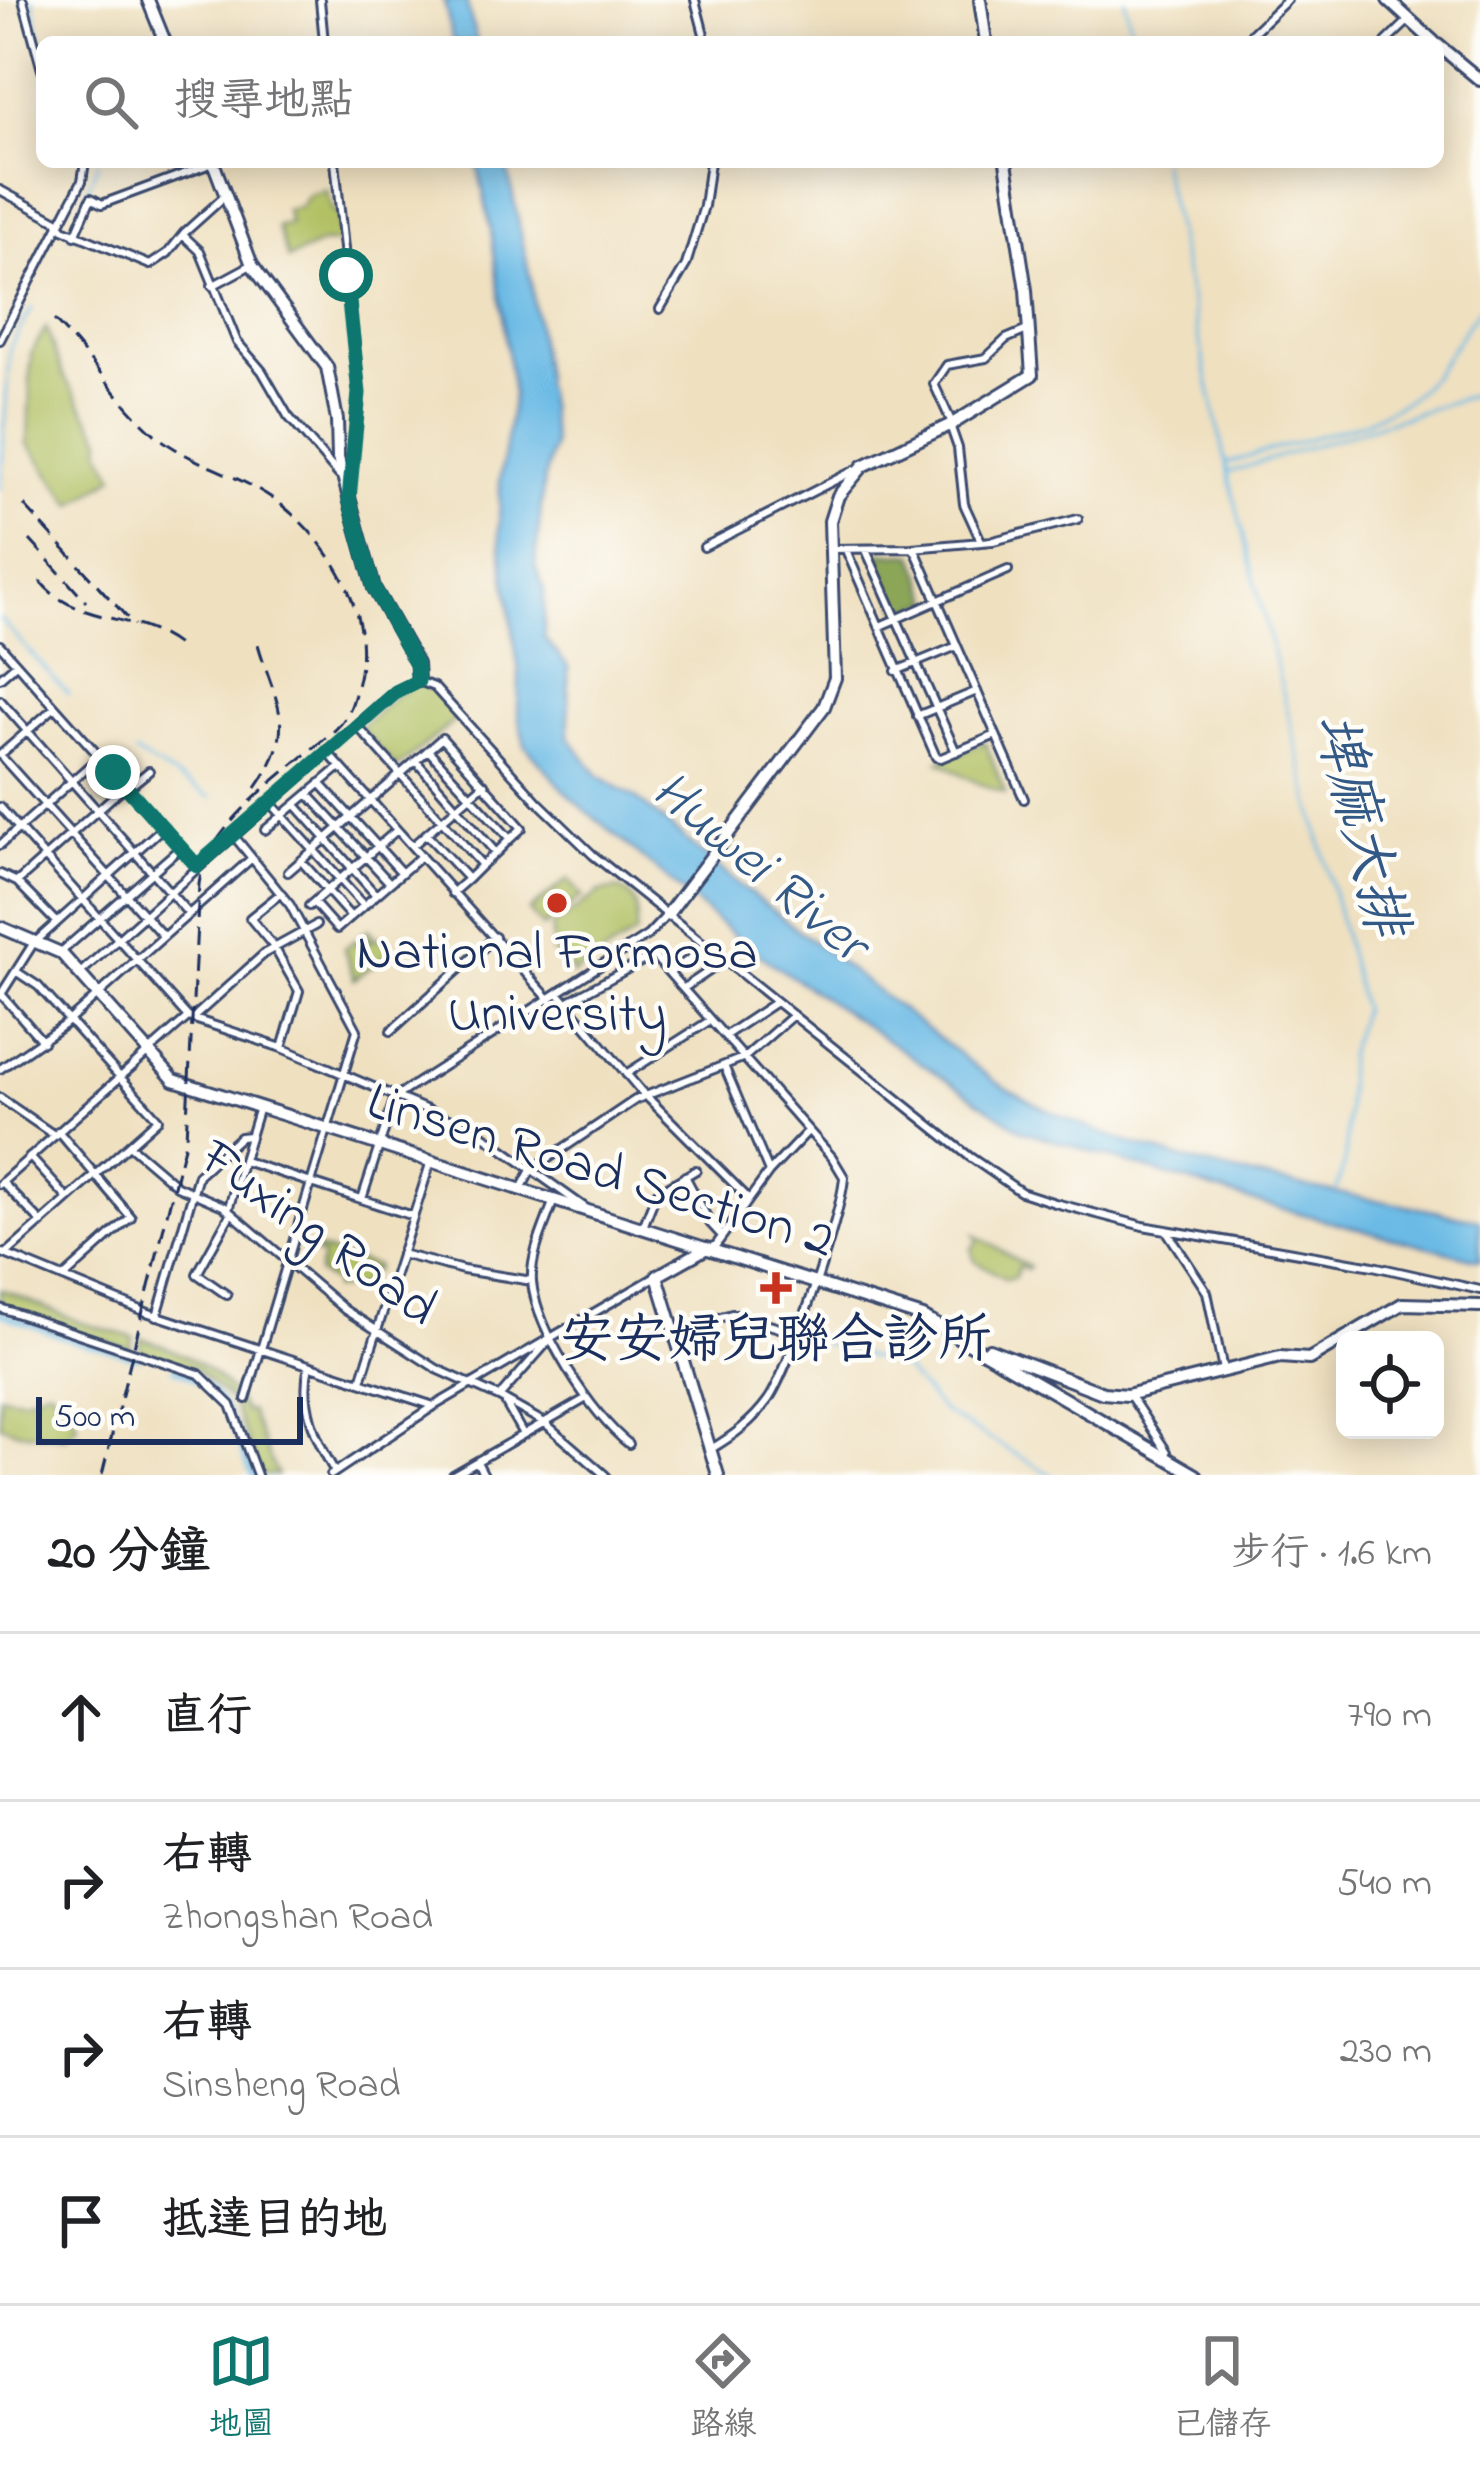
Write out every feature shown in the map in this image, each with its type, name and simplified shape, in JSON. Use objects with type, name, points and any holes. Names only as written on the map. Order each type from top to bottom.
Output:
[{"type":"street","points":[[23,0],[36,48]]},
{"type":"street","points":[[148,0],[163,36]]},
{"type":"street","points":[[320,0],[323,36]]},
{"type":"street","points":[[695,0],[704,36]]},
{"type":"street","points":[[980,0],[985,36]]},
{"type":"street","points":[[1249,36],[1287,0]]},
{"type":"street","points":[[1388,0],[1426,36]]},
{"type":"street","points":[[1391,36],[1406,19],[1404,0]]},
{"type":"street","points":[[1444,51],[1480,80]]},
{"type":"street","points":[[0,340],[82,181],[84,168]]},
{"type":"street","points":[[75,236],[92,198],[102,204],[197,168]]},
{"type":"street","points":[[215,168],[252,265],[327,367],[343,478],[374,588],[416,664],[418,681]]},
{"type":"street","points":[[336,168],[359,393],[349,499]]},
{"type":"street","points":[[660,309],[686,265],[704,206],[709,168]]},
{"type":"street","points":[[704,548],[951,424],[1031,377],[1030,329],[1007,168]]},
{"type":"street","points":[[0,190],[75,236],[150,265],[168,254],[225,196]]},
{"type":"street","points":[[183,235],[200,251],[231,332],[262,371],[288,416],[343,478]]},
{"type":"street","points":[[212,286],[252,265]]},
{"type":"street","points":[[981,542],[964,504],[958,448],[934,385],[947,365],[986,358],[1006,339],[1030,329]]},
{"type":"street","points":[[362,1199],[395,1097],[648,935],[824,707],[835,678],[833,505],[863,466]]},
{"type":"street","points":[[831,549],[981,542],[1078,519]]},
{"type":"street","points":[[912,548],[1024,799]]},
{"type":"street","points":[[846,549],[936,757],[995,735]]},
{"type":"street","points":[[866,550],[956,752]]},
{"type":"street","points":[[878,627],[1008,570]]},
{"type":"street","points":[[0,645],[197,866]]},
{"type":"street","points":[[896,671],[957,646]]},
{"type":"street","points":[[0,678],[16,664]]},
{"type":"street","points":[[79,974],[396,692],[418,681],[434,687],[570,834],[970,1157],[1021,1192],[1166,1230],[1480,1290]]},
{"type":"street","points":[[917,716],[977,691]]},
{"type":"street","points":[[0,700],[189,913]]},
{"type":"street","points":[[55,707],[0,755],[163,936]]},
{"type":"street","points":[[358,727],[482,865]]},
{"type":"street","points":[[288,872],[442,738],[522,828],[454,892]]},
{"type":"street","points":[[428,750],[510,839]]},
{"type":"street","points":[[330,753],[454,892]]},
{"type":"street","points":[[0,845],[99,757]]},
{"type":"street","points":[[416,761],[496,854]]},
{"type":"street","points":[[265,830],[342,765]]},
{"type":"street","points":[[17,882],[149,771]]},
{"type":"street","points":[[320,783],[401,872]]},
{"type":"street","points":[[413,846],[484,784]]},
{"type":"street","points":[[308,794],[389,882]]},
{"type":"street","points":[[372,801],[550,1000]]},
{"type":"street","points":[[271,803],[364,906]]},
{"type":"street","points":[[296,805],[376,895]]},
{"type":"street","points":[[0,807],[191,1017],[282,1048],[479,1132],[588,1210]]},
{"type":"street","points":[[43,1042],[1,995],[37,940],[162,828]]},
{"type":"street","points":[[397,830],[312,905],[337,929],[421,856]]},
{"type":"street","points":[[426,834],[468,879]]},
{"type":"street","points":[[234,836],[281,892],[357,1030],[246,1399]]},
{"type":"street","points":[[61,953],[180,848]]},
{"type":"street","points":[[0,1069],[70,1020],[252,858]]},
{"type":"street","points":[[302,862],[350,917]]},
{"type":"street","points":[[0,874],[17,882],[56,923]]},
{"type":"street","points":[[281,892],[250,918],[274,947],[299,991],[282,1048]]},
{"type":"street","points":[[466,928],[477,918]]},
{"type":"street","points":[[42,1223],[1,1182],[274,947],[316,925]]},
{"type":"street","points":[[0,927],[61,953],[148,1052]]},
{"type":"street","points":[[391,1031],[495,937]]},
{"type":"street","points":[[671,972],[707,947]]},
{"type":"street","points":[[567,1002],[653,955],[840,1167],[844,1182],[814,1282],[771,1396],[745,1426],[711,1449]]},
{"type":"street","points":[[684,988],[724,961]]},
{"type":"street","name":"Fuxing Road","points":[[17,972],[38,986],[158,1119],[129,1145],[177,1186],[229,1211],[313,1285],[377,1330],[437,1369],[545,1423],[605,1475]]},
{"type":"street","points":[[560,994],[644,1095],[749,1199]]},
{"type":"street","points":[[725,1035],[776,1002]]},
{"type":"street","points":[[521,1190],[530,1170],[644,1095],[725,1068],[794,1015]]},
{"type":"street","points":[[626,1074],[706,1023]]},
{"type":"street","name":"Linsen Road Section 2","points":[[148,1052],[171,1078],[192,1086],[923,1317],[980,1348]]},
{"type":"street","points":[[725,1068],[769,1172]]},
{"type":"street","points":[[0,1099],[56,1133],[131,1217],[63,1278]]},
{"type":"street","points":[[227,1295],[197,1274],[229,1211],[260,1107]]},
{"type":"street","points":[[309,1366],[308,1415],[333,1474],[470,1384],[716,1245],[769,1172],[808,1131]]},
{"type":"street","points":[[157,1316],[198,1175],[240,1137],[250,1136]]},
{"type":"street","points":[[129,1145],[3,1253],[157,1316],[434,1406]]},
{"type":"street","points":[[30,1157],[68,1199]]},
{"type":"street","points":[[244,1161],[413,1216]]},
{"type":"street","points":[[361,1382],[431,1161]]},
{"type":"street","points":[[643,1227],[656,1194],[696,1170]]},
{"type":"street","points":[[686,1176],[710,1223],[722,1236]]},
{"type":"street","points":[[554,1200],[536,1251],[532,1281],[537,1305],[586,1399],[629,1444]]},
{"type":"street","points":[[1166,1230],[1207,1292],[1224,1374]]},
{"type":"street","points":[[401,1254],[532,1281]]},
{"type":"street","points":[[657,1276],[718,1475]]},
{"type":"street","points":[[980,1348],[1003,1352],[1103,1393],[1129,1394],[1280,1357],[1309,1358],[1402,1304],[1480,1306]]},
{"type":"street","points":[[0,1308],[199,1374],[236,1413],[257,1475]]},
{"type":"street","points":[[675,1330],[732,1314],[796,1334]]},
{"type":"street","points":[[524,1435],[500,1397],[552,1337]]},
{"type":"street","points":[[980,1348],[1196,1475]]},
{"type":"street","points":[[1129,1394],[1166,1457]]},
{"type":"street","points":[[453,1475],[586,1399]]},
{"type":"street","points":[[477,1462],[484,1475]]},
{"type":"green space","points":[[326,190],[333,212],[338,213],[341,243],[323,243],[288,259],[277,227],[290,223],[286,210]]},
{"type":"green space","points":[[46,328],[63,375],[102,438],[101,451],[115,476],[73,505],[28,444],[31,353]]},
{"type":"green space","points":[[876,552],[914,555],[932,601],[900,613]]},
{"type":"green space","points":[[418,683],[433,688],[458,718],[397,768],[360,728],[394,697]]},
{"type":"green space","points":[[985,742],[1005,793],[939,761]]},
{"type":"green space","points":[[568,879],[582,896],[543,927],[529,911]]},
{"type":"green space","points":[[619,889],[635,903],[636,934],[572,975],[570,965],[552,951],[552,927],[600,892]]},
{"type":"green space","points":[[369,929],[373,935],[366,942],[381,937],[394,950],[354,979],[344,949],[355,940],[363,945],[358,938]]},
{"type":"green space","points":[[975,1235],[1029,1267],[1019,1266],[1015,1277],[1006,1279],[975,1261],[971,1249],[978,1241]]},
{"type":"green space","points":[[317,1249],[376,1266],[374,1272],[366,1270],[365,1282],[357,1288],[333,1288],[335,1283],[318,1273],[322,1256],[316,1254]]},
{"type":"green space","points":[[0,1289],[82,1323],[133,1337],[130,1349],[0,1305]]},
{"type":"green space","points":[[141,1338],[186,1356],[225,1385],[245,1412],[250,1411],[277,1475],[261,1475],[232,1402],[195,1369],[140,1350]]},
{"type":"green space","points":[[49,1388],[57,1397],[57,1406],[73,1413],[77,1426],[65,1437],[0,1425],[0,1395],[23,1398]]},
{"type":"water","points":[[444,0],[466,0],[475,36],[452,36]]},
{"type":"water","points":[[478,168],[507,168],[531,282],[553,445],[544,479],[535,566],[544,588],[544,638],[568,666],[569,737],[599,776],[636,798],[742,887],[993,1080],[1048,1110],[1167,1154],[1229,1171],[1480,1220],[1480,1260],[1248,1200],[1023,1131],[749,948],[570,797],[525,745],[518,715],[519,673],[499,534],[500,479],[513,395]]},
{"type":"waterway","points":[[33,0],[40,36]]},
{"type":"waterway","points":[[1125,0],[1133,36]]},
{"type":"waterway","points":[[70,237],[96,168]]},
{"type":"waterway","name":"埤麻大排","points":[[1162,168],[1228,473],[1362,1008],[1348,1055],[1346,1156],[1337,1189]]},
{"type":"waterway","points":[[1228,463],[1365,422],[1409,399],[1433,376],[1480,307]]},
{"type":"waterway","points":[[0,489],[10,347],[32,308]]},
{"type":"waterway","points":[[1230,472],[1476,394],[1480,387]]},
{"type":"waterway","points":[[0,619],[68,694]]},
{"type":"waterway","points":[[135,753],[212,798]]},
{"type":"waterway","points":[[0,1313],[75,1341],[139,1357]]},
{"type":"waterway","points":[[802,1336],[903,1368],[943,1412],[1052,1475]]},
{"type":"waterway","points":[[175,1369],[218,1399],[253,1475]]},
{"type":"railway","points":[[54,320],[157,436],[269,496],[302,524],[346,586],[355,609],[362,657],[344,719],[234,819],[206,861],[199,884],[186,1138],[102,1475]]},
{"type":"railway","points":[[24,505],[134,625]]},
{"type":"railway","points":[[30,540],[86,602]]},
{"type":"railway","points":[[40,581],[71,605],[146,628],[180,647]]},
{"type":"railway","points":[[256,637],[281,730],[270,766],[256,788]]},
{"type":"place","name":"National Formosa University","points":[[557,903]]},
{"type":"place","name":"安安婦兒聯合診所","points":[[776,1288]]},
{"type":"route","points":[[113,772],[197,866],[396,692],[418,681],[416,664],[374,588],[349,499],[359,393],[346,275]]},
{"type":"water label","name":"Huwei River","points":[[758,869]]}]
